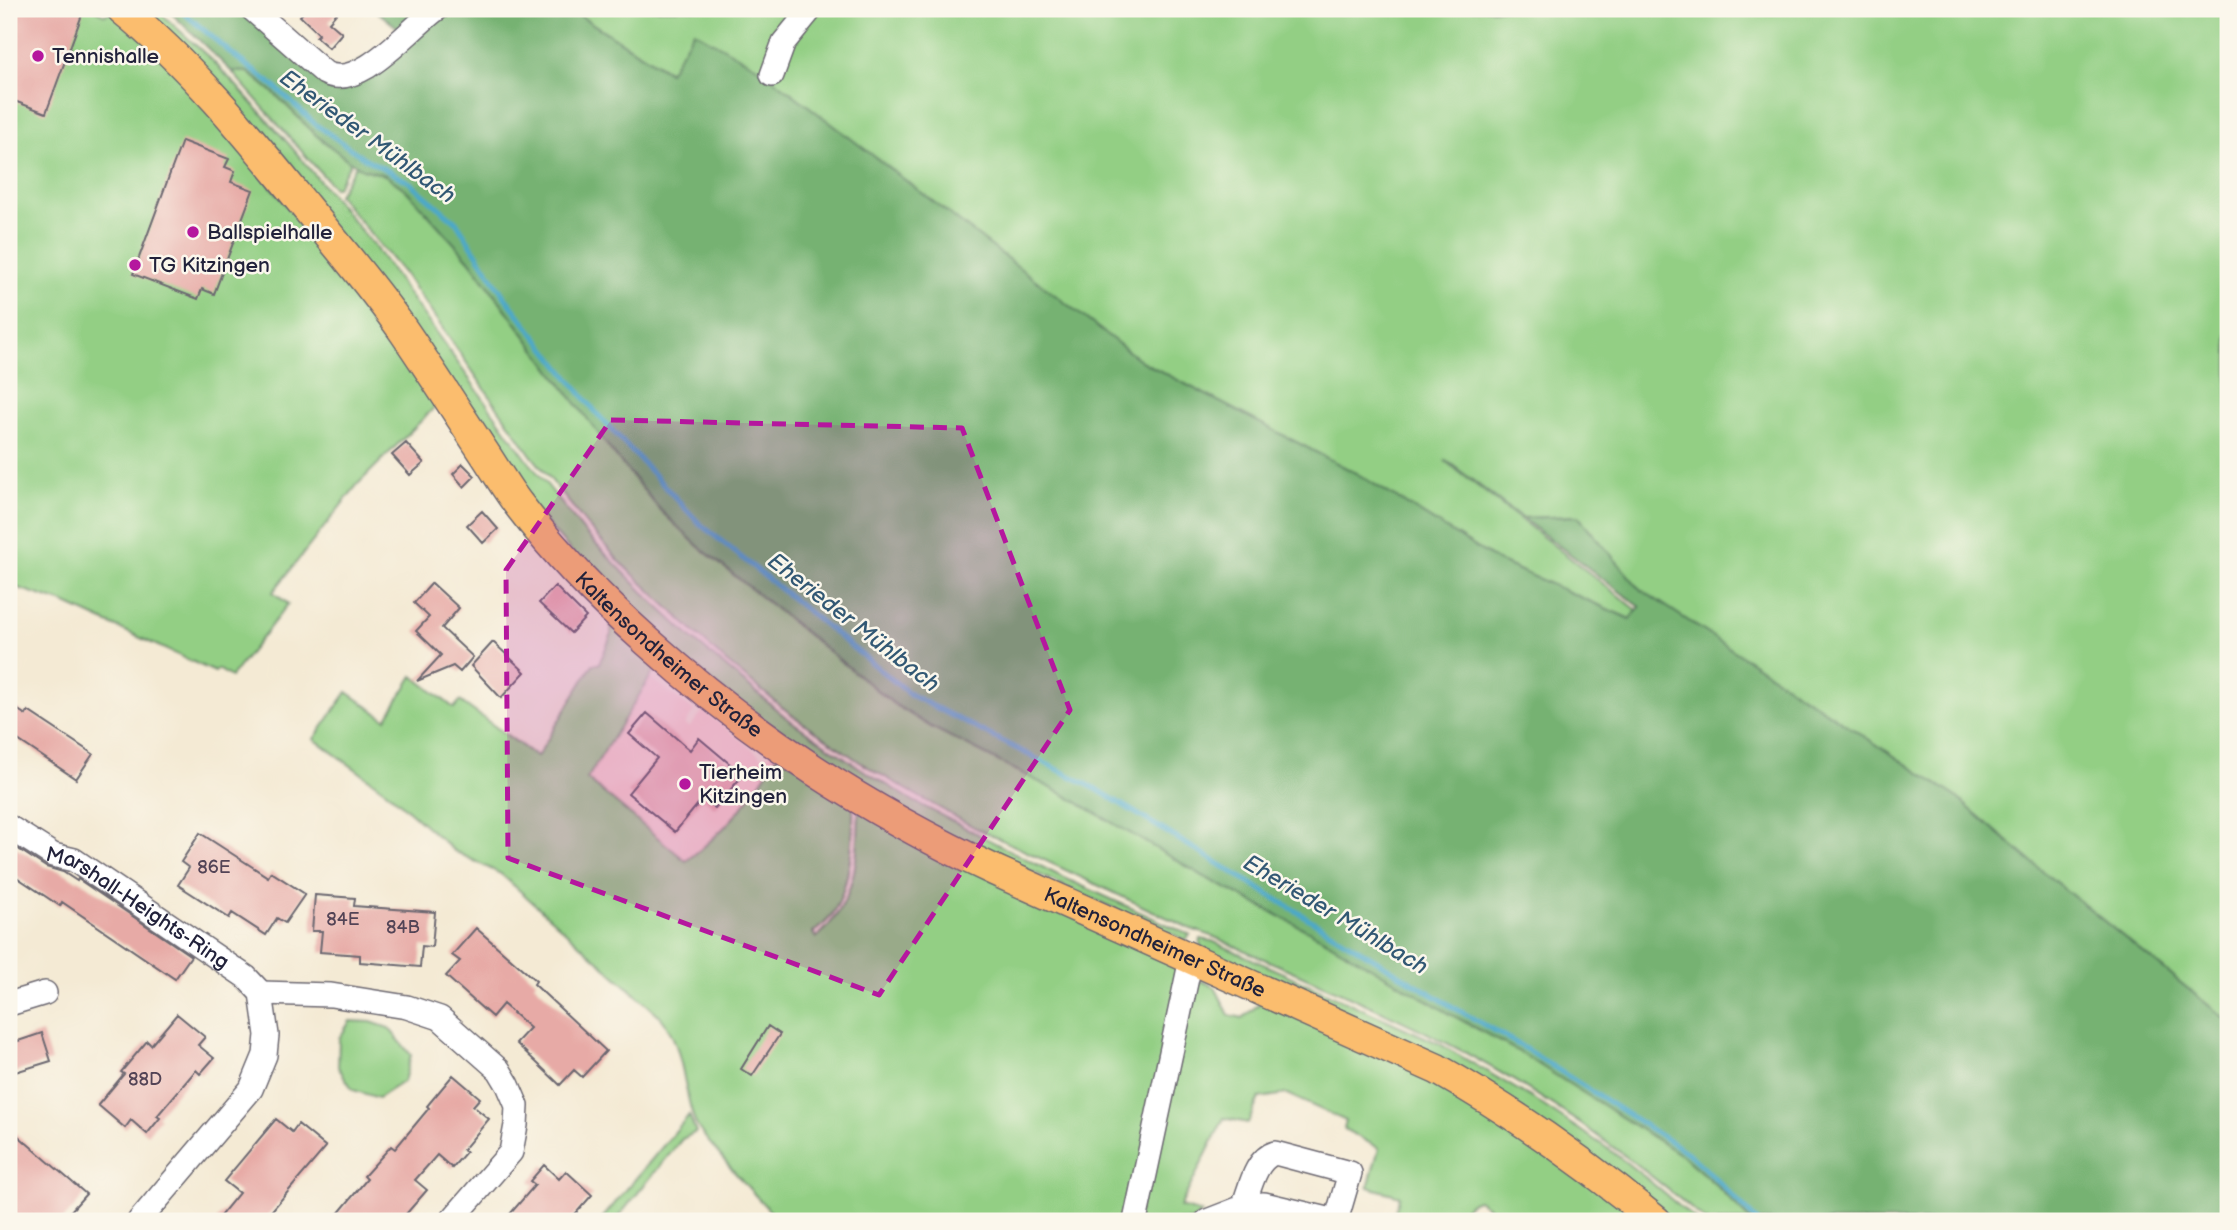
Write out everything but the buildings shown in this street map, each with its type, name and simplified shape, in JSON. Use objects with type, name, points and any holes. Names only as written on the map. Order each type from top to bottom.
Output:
[{"type":"main road","name":"Kaltensondheimer Straße","points":[[122,9],[183,66],[234,121],[361,275],[403,330],[518,505],[598,595],[664,657],[730,712],[868,805],[956,852],[1437,1069],[1568,1152],[1656,1221]]},
{"type":"street","points":[[252,9],[333,77],[362,71],[437,9]]},
{"type":"street","points":[[772,75],[784,42],[811,9]]},
{"type":"street","name":"Marshall-Heights-Ring","points":[[9,827],[53,855],[74,860],[246,977],[261,993]]},
{"type":"street","points":[[1135,1221],[1191,959]]},
{"type":"street","points":[[9,1004],[46,993]]},
{"type":"street","points":[[139,1221],[251,1089],[265,1055],[267,1035],[261,993],[331,995],[407,1007],[440,1018],[499,1070],[517,1106],[511,1152],[451,1221]]},
{"type":"street","points":[[1207,1221],[1243,1207],[1264,1204],[1336,1221],[1350,1173],[1275,1153],[1268,1155],[1260,1164],[1243,1207]]},
{"type":"highlighted area","points":[[611,420],[962,428],[1070,710],[879,995],[508,858],[506,570]]},
{"type":"shaded area","points":[[651,678],[694,711],[685,724],[689,728],[703,711],[765,759],[772,750],[778,754],[758,790],[742,810],[686,862],[587,779]]},
{"type":"green space","points":[[9,9],[95,9],[105,15],[111,11],[182,72],[443,399],[358,484],[273,592],[288,604],[231,677],[64,603],[9,585]]},
{"type":"green space","points":[[128,9],[156,9],[211,59],[289,144],[374,246],[526,458],[585,533],[697,643],[788,719],[915,802],[1058,875],[1190,935],[1186,940],[859,795],[633,622],[499,469]]},
{"type":"green space","points":[[167,9],[247,9],[331,80],[403,32],[374,9],[569,9],[669,72],[694,31],[759,68],[1141,361],[1356,473],[1498,561],[1630,619],[1640,607],[1522,518],[1578,516],[1640,589],[1955,796],[2048,876],[2228,1021],[2228,1221],[1751,1221],[1684,1157],[1519,1052],[1320,937],[1212,881],[1063,794],[931,727],[894,704],[698,546],[661,511],[613,453],[469,260],[406,190],[385,175],[363,169],[349,161],[317,136],[274,93],[248,72],[231,71]]},
{"type":"green space","points":[[569,9],[808,9],[770,77],[670,72]]},
{"type":"green space","points":[[815,9],[2228,9],[2228,1021],[2048,876],[1955,796],[1835,720],[1639,589],[1578,516],[1522,518],[1445,461],[1637,610],[1630,619],[1498,561],[1356,473],[1141,361],[772,79]]},
{"type":"green space","points":[[231,71],[248,72],[274,93],[317,136],[351,162],[337,187],[334,188]]},
{"type":"green space","points":[[356,165],[385,175],[406,190],[440,226],[469,260],[613,453],[661,511],[698,546],[894,704],[931,727],[1063,794],[1212,881],[1320,937],[1519,1051],[1684,1157],[1751,1221],[1706,1221],[1578,1122],[1475,1058],[1383,1012],[1191,929],[974,827],[861,763],[792,715],[725,661],[620,562],[531,455],[406,276],[338,195]]},
{"type":"green space","points":[[611,614],[661,660],[587,779],[686,861],[738,813],[778,754],[853,801],[853,831],[846,881],[834,911],[813,933],[816,938],[830,924],[848,893],[856,859],[859,804],[1180,966],[1132,1221],[779,1221],[697,1126],[679,1054],[660,1016],[501,874],[454,851],[390,794],[314,739],[347,692],[386,719],[413,676],[454,708],[460,701],[537,757],[593,664],[599,664],[611,636]]},
{"type":"green space","points":[[1201,939],[1212,941],[1438,1043],[1532,1098],[1610,1150],[1697,1221],[1660,1221],[1578,1157],[1202,953]]},
{"type":"green space","points":[[1202,981],[1215,987],[1229,1015],[1243,1018],[1261,1002],[1383,1048],[1650,1221],[1508,1221],[1478,1200],[1465,1208],[1457,1221],[1392,1221],[1400,1196],[1368,1187],[1379,1148],[1344,1129],[1346,1121],[1287,1094],[1259,1098],[1248,1123],[1224,1118],[1180,1207],[1202,1213],[1191,1221],[1137,1221],[1188,988]]},
{"type":"green space","points":[[350,1021],[371,1022],[389,1028],[411,1055],[404,1081],[378,1098],[353,1090],[338,1067],[339,1039]]},
{"type":"green space","points":[[689,1115],[696,1132],[682,1139],[615,1221],[600,1221]]},
{"type":"waterway","name":"Eherieder Mühlbach","points":[[179,9],[274,86],[315,124],[364,158],[409,182],[457,223],[504,296],[598,415],[699,523],[911,695],[1098,790],[1521,1046],[1688,1153],[1757,1221]]},
{"type":"place","name":"Tennishalle","points":[[38,56]]},
{"type":"place","name":"Ballspielhalle","points":[[193,232]]},
{"type":"place","name":"TG Kitzingen","points":[[135,265]]},
{"type":"place","name":"Tierheim Kitzingen","points":[[685,784]]}]
